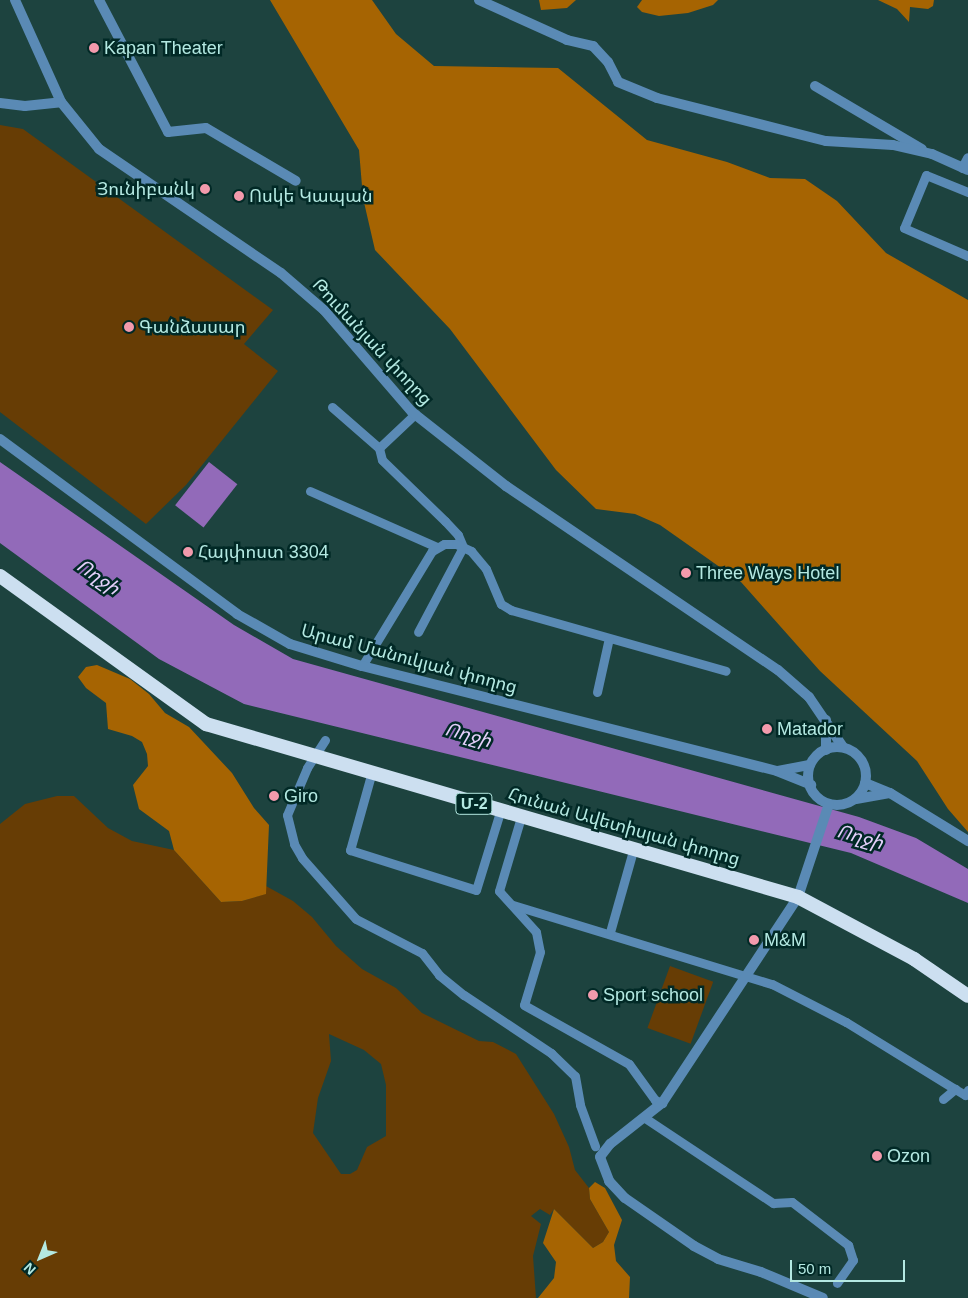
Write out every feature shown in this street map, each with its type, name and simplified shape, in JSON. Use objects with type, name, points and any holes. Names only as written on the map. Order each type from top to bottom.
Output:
[{"type":"highway","name":"Հունան Ավետիսյան փողոց","points":[[0,576],[206,724],[371,775],[500,812],[634,847],[798,897],[914,959],[968,996]]},
{"type":"street","name":"Թումանյան փողոց","points":[[15,0],[61,102],[99,149],[274,268],[324,310],[415,414],[506,486],[778,670],[809,697],[826,719],[843,747]]},
{"type":"street","points":[[99,0],[168,132],[206,128],[296,181]]},
{"type":"street","points":[[479,0],[567,40],[593,46],[608,62],[618,82],[657,98],[826,141],[893,145],[932,154]]},
{"type":"street","points":[[815,86],[932,154],[965,169],[968,158]]},
{"type":"street","points":[[0,103],[24,106],[61,102]]},
{"type":"street","name":"Արամ Մանուկյան փողոց","points":[[0,439],[237,614],[290,644],[362,666],[777,771],[810,785]]},
{"type":"street","points":[[826,719],[826,750]]},
{"type":"street","points":[[856,799],[865,782],[865,768],[860,759],[843,747],[826,750],[809,765],[810,785],[818,798],[829,806],[890,793]]},
{"type":"street","name":"Արամ Մանուկյան փողոց","points":[[777,771],[809,765]]},
{"type":"street","points":[[865,782],[890,793],[968,841]]},
{"type":"street","points":[[823,1298],[760,1272],[718,1259],[625,1198],[609,1181],[600,1157],[610,1144],[662,1103],[748,976],[798,897],[829,806]]},
{"type":"lane","points":[[968,192],[926,175],[904,228],[968,256]]},
{"type":"lane","points":[[332,407],[379,448],[382,460],[452,528],[463,547]]},
{"type":"lane","points":[[379,448],[415,414]]},
{"type":"lane","points":[[310,491],[437,548]]},
{"type":"lane","points":[[362,666],[432,551],[456,544],[472,551],[486,569],[501,604],[519,612],[726,671]]},
{"type":"lane","points":[[418,632],[463,547]]},
{"type":"lane","points":[[597,692],[609,638]]},
{"type":"lane","points":[[325,740],[314,758],[287,815],[294,844],[302,858],[356,919],[422,953],[439,975],[464,995],[552,1053],[575,1076],[580,1105],[595,1146]]},
{"type":"lane","points":[[371,775],[350,850],[476,890],[500,812]]},
{"type":"lane","points":[[522,817],[499,891],[513,905],[523,921],[536,932],[540,952],[524,1005],[629,1064],[655,1100],[662,1103]]},
{"type":"lane","points":[[610,932],[634,847]]},
{"type":"lane","points":[[513,905],[610,932],[772,984],[846,1022],[955,1089],[967,1094]]},
{"type":"lane","points":[[943,1099],[955,1089]]},
{"type":"lane","points":[[645,1118],[773,1203],[792,1202],[848,1245],[853,1260],[837,1283]]},
{"type":"shaded area","points":[[270,0],[372,0],[396,34],[434,66],[558,68],[647,140],[727,162],[770,178],[805,179],[837,201],[886,253],[968,300],[968,832],[948,809],[917,761],[820,671],[741,582],[660,525],[635,514],[596,509],[556,470],[450,329],[375,250],[363,198],[359,150]]},
{"type":"shaded area","points":[[539,0],[576,0],[567,8],[541,10]]},
{"type":"shaded area","points":[[642,0],[718,0],[713,5],[688,13],[659,16],[642,12],[637,7]]},
{"type":"shaded area","points":[[878,0],[934,0],[933,6],[928,9],[910,7],[909,22],[897,9]]},
{"type":"shaded area","name":"Գանձասար","points":[[0,125],[23,129],[273,310],[244,344],[278,371],[186,485],[146,524],[0,412]]},
{"type":"shaded area","points":[[97,665],[130,679],[149,694],[165,713],[189,727],[232,773],[254,808],[269,825],[266,894],[242,901],[221,902],[174,850],[169,831],[139,809],[133,785],[148,766],[147,754],[142,742],[132,736],[108,729],[106,703],[86,688],[78,677],[86,667]]},
{"type":"shaded area","points":[[57,796],[74,796],[108,828],[132,841],[174,850],[221,902],[242,901],[265,894],[266,886],[293,901],[312,917],[336,946],[362,969],[396,988],[422,1013],[479,1041],[493,1042],[516,1054],[554,1114],[569,1147],[575,1170],[589,1188],[590,1199],[609,1232],[603,1242],[593,1248],[554,1209],[550,1215],[540,1209],[531,1216],[541,1224],[533,1256],[536,1298],[0,1298],[0,824],[25,804]],"holes":[[[329,1034],[364,1050],[381,1064],[386,1085],[386,1136],[367,1147],[357,1170],[350,1174],[341,1174],[313,1133],[318,1098],[331,1061]]]},
{"type":"shaded area","points":[[670,966],[713,982],[691,1044],[647,1028]]},
{"type":"shaded area","points":[[595,1182],[605,1188],[622,1220],[614,1245],[616,1261],[630,1277],[629,1298],[538,1298],[554,1278],[556,1262],[543,1243],[554,1209],[593,1248],[603,1242],[609,1232],[590,1199],[589,1188]]},
{"type":"water","name":"Ողջի","points":[[0,462],[234,625],[293,659],[859,817],[916,838],[968,869],[968,903],[851,853],[244,704],[159,659],[0,543]]},
{"type":"water","points":[[209,462],[237,484],[204,528],[175,505]]},
{"type":"place","name":"Kapan Theater","points":[[94,48]]},
{"type":"place","name":"Յունիբանկ","points":[[205,189]]},
{"type":"place","name":"Ոսկե Կապան","points":[[239,196]]},
{"type":"place","name":"Գանձասար","points":[[129,327]]},
{"type":"place","name":"Հայփոստ 3304","points":[[188,552]]},
{"type":"place","name":"Three Ways Hotel","points":[[686,573]]},
{"type":"place","name":"Matador","points":[[767,729]]},
{"type":"place","name":"Giro","points":[[274,796]]},
{"type":"place","name":"M&M","points":[[754,940]]},
{"type":"place","name":"Sport school","points":[[593,995]]},
{"type":"place","name":"Ozon","points":[[877,1156]]}]
